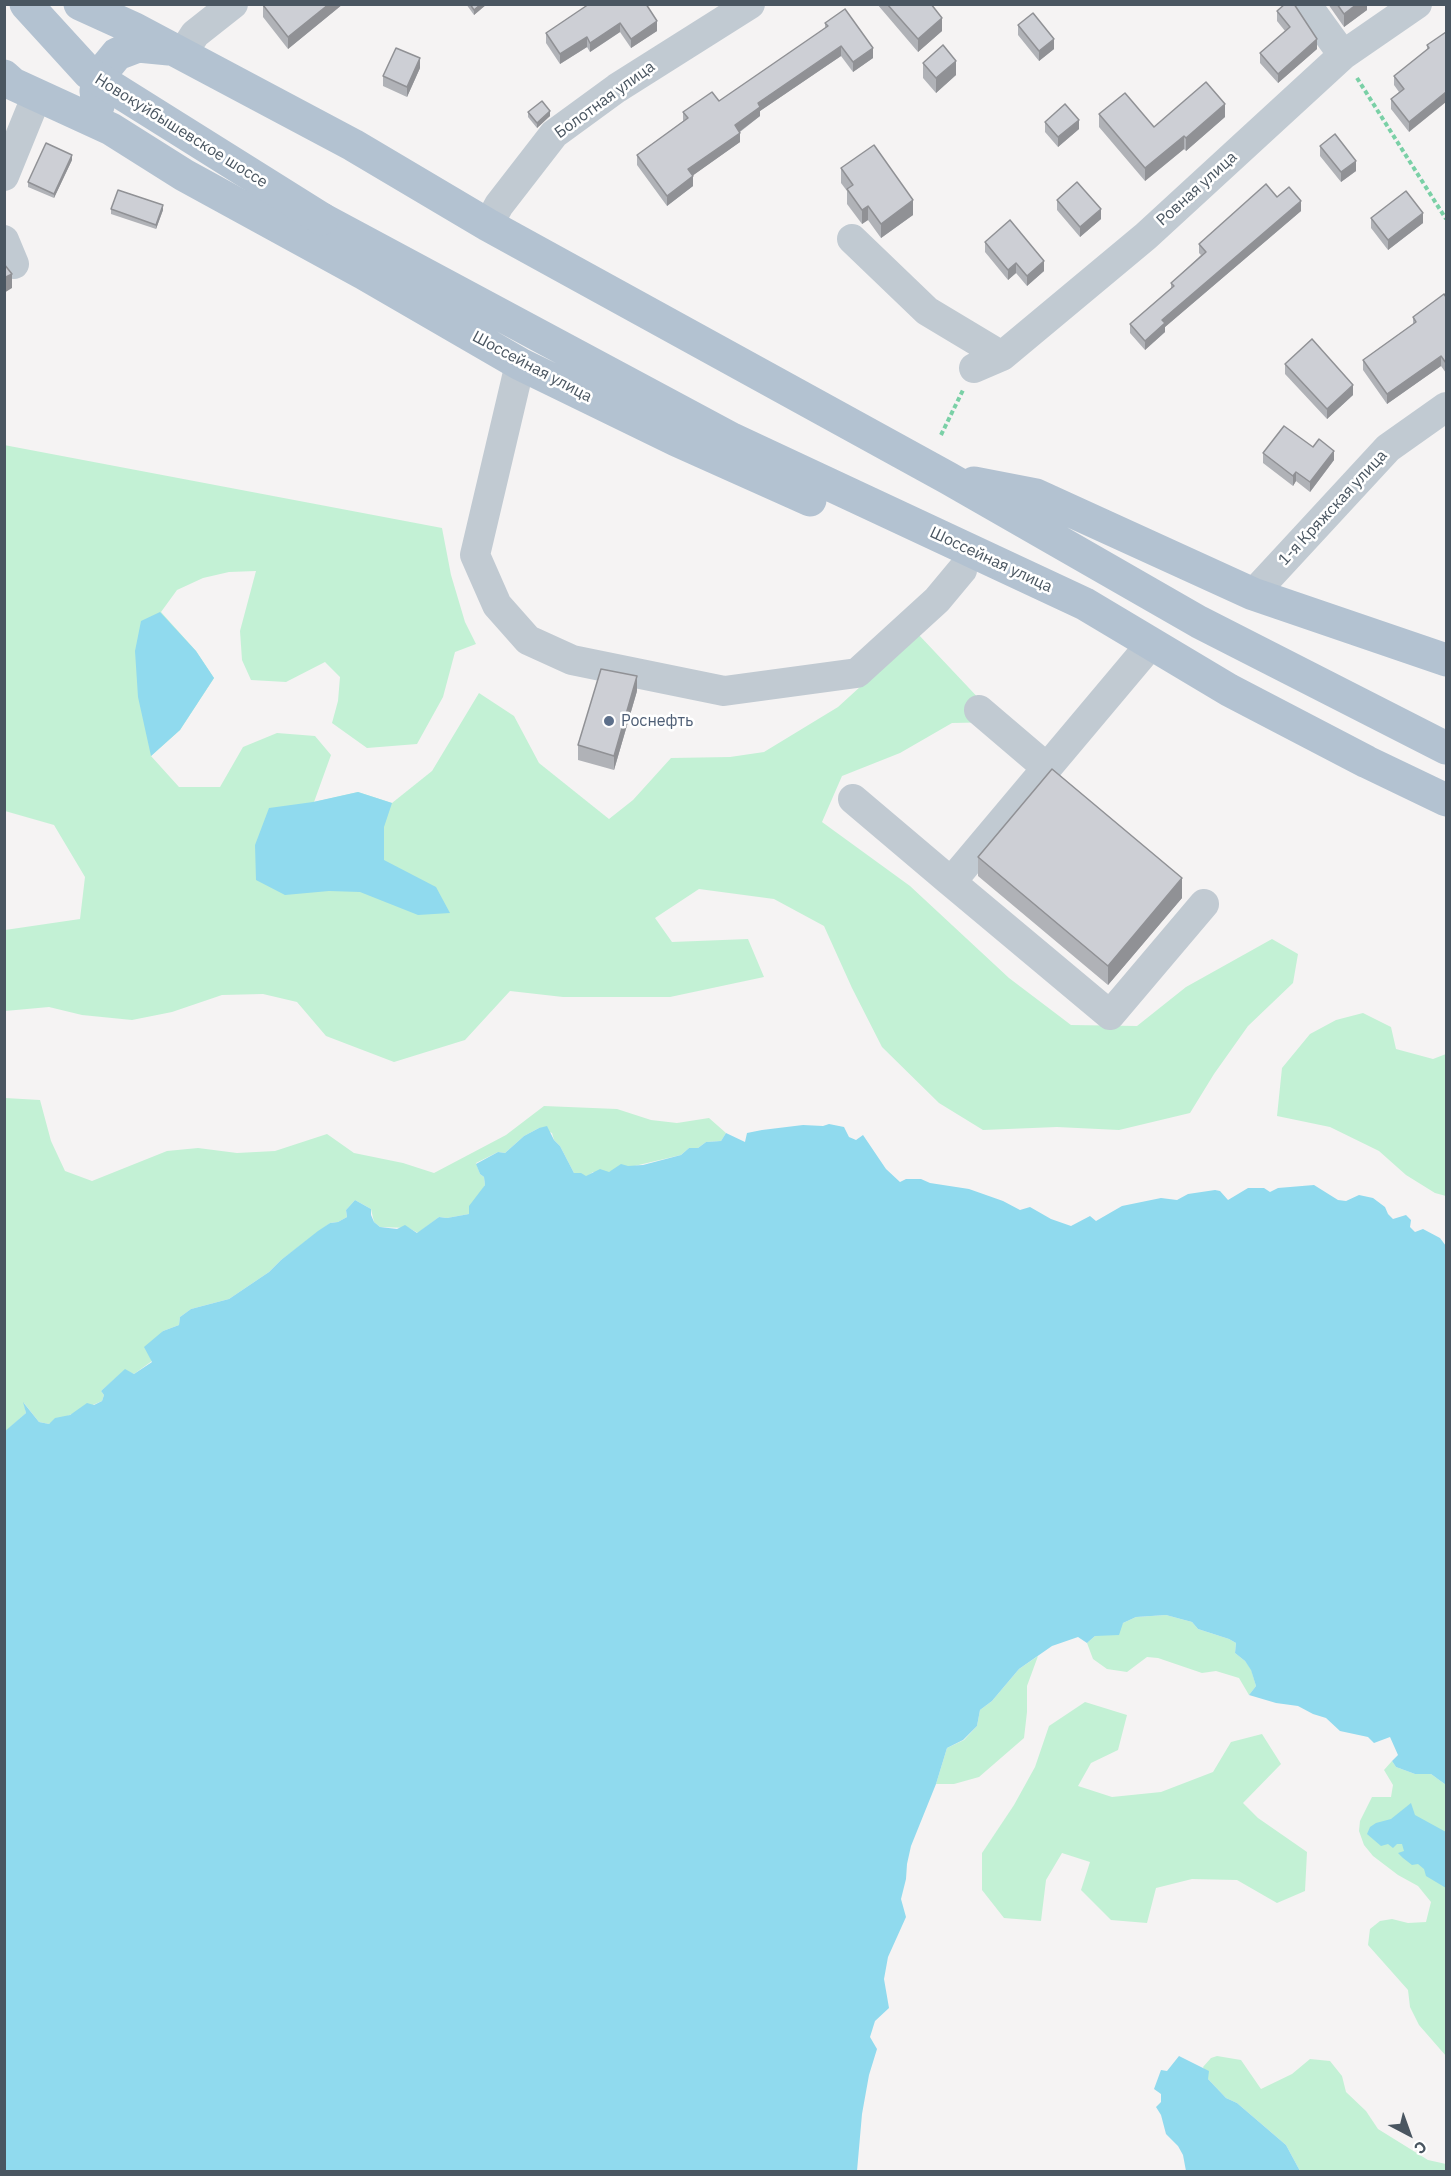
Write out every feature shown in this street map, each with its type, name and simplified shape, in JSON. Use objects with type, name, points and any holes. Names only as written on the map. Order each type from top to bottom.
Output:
[{"type":"main road","name":"Новокуйбышевское шоссе","points":[[26,4],[89,73],[322,219]]},
{"type":"main road","points":[[80,4],[135,29],[353,145],[488,225],[948,478],[1199,622],[1446,748]]},
{"type":"main road","points":[[108,4],[135,29]]},
{"type":"main road","points":[[111,129],[97,104],[96,91],[99,76],[117,54],[138,46],[177,52]]},
{"type":"main road","name":"Шоссейная улица","points":[[15,84],[111,129],[184,175],[363,273],[520,364],[676,440],[962,570],[1018,592],[1085,604]]},
{"type":"main road","name":"Шоссейная улица","points":[[322,219],[732,439],[1085,604],[1229,690],[1367,762],[1446,800]]},
{"type":"main road","points":[[948,478],[1036,495],[1253,594],[1446,660]]},
{"type":"street","points":[[177,52],[195,34],[233,4]]},
{"type":"street","name":"Болотная улица","points":[[488,225],[500,205],[554,134],[616,87],[750,4]]},
{"type":"street","points":[[1306,4],[1343,55]]},
{"type":"street","name":"Ровная улица","points":[[974,368],[1002,356],[1146,236],[1343,55],[1417,4]]},
{"type":"street","points":[[4,176],[15,84]]},
{"type":"street","points":[[852,239],[927,311],[1002,356]]},
{"type":"street","points":[[520,364],[475,555],[497,605],[528,640],[572,660],[724,691],[857,673],[937,600],[962,570]]},
{"type":"street","name":"1-я Кряжская улица","points":[[1253,594],[1388,448],[1446,407]]},
{"type":"street","points":[[951,882],[1151,644]]},
{"type":"street","points":[[978,710],[1047,768]]},
{"type":"street","points":[[853,799],[1110,1015],[1204,904]]},
{"type":"path","points":[[1343,55],[1446,219]]},
{"type":"path","points":[[941,435],[952,412]]},
{"type":"green space","points":[[4,445],[442,528],[451,575],[465,622],[476,644],[455,652],[443,697],[417,744],[367,748],[332,723],[338,701],[340,677],[325,662],[286,682],[251,680],[242,660],[240,631],[256,571],[229,572],[203,578],[177,590],[161,612],[196,651],[214,678],[180,730],[151,756],[179,787],[220,787],[243,747],[277,733],[315,736],[331,755],[314,802],[358,792],[392,803],[432,771],[479,693],[514,716],[539,763],[609,819],[633,800],[671,758],[730,757],[764,752],[838,707],[918,634],[1001,722],[952,723],[900,753],[842,776],[822,822],[910,886],[1009,978],[1071,1025],[1137,1026],[1186,987],[1272,939],[1298,954],[1293,983],[1248,1026],[1190,1113],[1119,1130],[1057,1127],[983,1130],[939,1103],[882,1047],[824,926],[774,899],[699,889],[655,918],[672,942],[748,939],[764,977],[670,997],[563,997],[510,991],[465,1040],[394,1062],[326,1036],[297,1002],[263,994],[222,995],[172,1012],[132,1020],[82,1015],[49,1007],[5,1011],[5,930],[80,919],[85,877],[54,825],[5,811]]},
{"type":"green space","points":[[1363,1013],[1391,1027],[1396,1049],[1433,1059],[1446,1054],[1446,1196],[1435,1193],[1406,1175],[1379,1151],[1330,1127],[1277,1116],[1282,1068],[1310,1034],[1336,1020]]},
{"type":"green space","points":[[5,1098],[40,1100],[51,1141],[65,1171],[92,1181],[167,1151],[198,1148],[237,1153],[275,1151],[327,1134],[354,1153],[403,1163],[434,1173],[506,1135],[544,1106],[617,1109],[651,1120],[677,1123],[709,1118],[726,1133],[721,1141],[706,1142],[698,1148],[689,1148],[681,1155],[609,1172],[593,1172],[586,1177],[574,1173],[552,1133],[539,1128],[524,1136],[505,1153],[498,1152],[476,1163],[480,1174],[484,1177],[485,1185],[469,1214],[439,1217],[418,1233],[409,1228],[380,1227],[374,1222],[371,1209],[355,1200],[346,1210],[347,1217],[330,1223],[281,1260],[269,1272],[229,1299],[191,1309],[180,1317],[179,1325],[163,1331],[148,1353],[152,1361],[134,1374],[125,1370],[101,1391],[104,1395],[102,1401],[49,1424],[39,1422],[24,1403],[26,1413],[5,1432]]},
{"type":"green space","points":[[1166,1615],[1192,1622],[1198,1629],[1236,1643],[1235,1653],[1251,1669],[1256,1686],[1249,1695],[1239,1678],[1216,1671],[1202,1673],[1158,1658],[1147,1657],[1127,1672],[1107,1669],[1093,1659],[1087,1643],[1095,1636],[1136,1617]]},
{"type":"green space","points":[[1038,1656],[1027,1686],[1024,1738],[979,1777],[954,1784],[936,1784],[947,1748],[964,1740],[977,1726],[980,1710],[992,1701],[1019,1669]]},
{"type":"green space","points":[[1085,1702],[1127,1715],[1118,1750],[1091,1763],[1078,1786],[1112,1797],[1161,1792],[1213,1772],[1231,1742],[1262,1734],[1281,1764],[1243,1803],[1258,1818],[1307,1852],[1305,1891],[1277,1903],[1237,1880],[1192,1879],[1156,1888],[1147,1923],[1111,1920],[1081,1890],[1090,1862],[1062,1853],[1046,1880],[1041,1921],[1004,1918],[982,1890],[982,1853],[1014,1805],[1035,1767],[1049,1726]]},
{"type":"green space","points":[[1392,1761],[1396,1767],[1415,1774],[1431,1774],[1446,1785],[1446,2056],[1419,2025],[1410,2007],[1408,1990],[1368,1945],[1370,1929],[1380,1921],[1392,1919],[1408,1923],[1426,1922],[1431,1902],[1418,1886],[1398,1875],[1373,1856],[1364,1845],[1359,1831],[1360,1821],[1372,1797],[1391,1797],[1393,1785],[1384,1770]]},
{"type":"green space","points":[[1217,2056],[1241,2060],[1261,2089],[1292,2074],[1310,2059],[1330,2061],[1342,2076],[1346,2092],[1366,2111],[1378,2129],[1428,2160],[1446,2164],[1446,2171],[1300,2171],[1286,2145],[1237,2103],[1226,2098],[1208,2079],[1203,2067],[1211,2058]]},
{"type":"water","points":[[160,612],[196,651],[214,678],[180,730],[151,756],[138,697],[135,651],[141,621]]},
{"type":"water","points":[[358,792],[392,803],[384,827],[384,860],[436,887],[450,913],[418,915],[360,892],[329,891],[285,895],[256,880],[255,845],[269,808],[313,802]]},
{"type":"water","points":[[829,1124],[844,1127],[849,1137],[856,1140],[863,1135],[886,1169],[900,1182],[906,1179],[921,1179],[930,1183],[969,1189],[1003,1201],[1020,1210],[1030,1207],[1051,1219],[1071,1226],[1090,1216],[1096,1221],[1122,1206],[1161,1198],[1177,1200],[1188,1194],[1215,1190],[1220,1191],[1228,1200],[1248,1188],[1264,1188],[1270,1192],[1278,1188],[1314,1185],[1338,1200],[1346,1201],[1359,1195],[1373,1198],[1385,1207],[1393,1219],[1406,1215],[1411,1220],[1410,1227],[1415,1232],[1423,1229],[1440,1238],[1446,1246],[1446,1785],[1431,1774],[1415,1774],[1396,1767],[1392,1761],[1398,1755],[1390,1737],[1374,1743],[1368,1737],[1340,1731],[1326,1718],[1298,1706],[1276,1703],[1249,1695],[1256,1686],[1251,1670],[1235,1653],[1236,1643],[1229,1639],[1198,1629],[1192,1622],[1166,1615],[1136,1617],[1123,1623],[1119,1635],[1095,1636],[1087,1643],[1078,1637],[1052,1646],[1019,1669],[992,1701],[980,1710],[977,1726],[963,1740],[947,1748],[936,1784],[911,1846],[901,1899],[906,1917],[888,1957],[884,1979],[889,2008],[875,2021],[870,2037],[877,2049],[869,2075],[862,2114],[857,2171],[5,2171],[4,1432],[26,1413],[23,1402],[39,1422],[49,1424],[55,1418],[70,1415],[87,1403],[94,1405],[102,1401],[104,1395],[101,1391],[125,1369],[134,1374],[152,1362],[144,1347],[163,1331],[179,1325],[180,1317],[191,1309],[229,1299],[269,1272],[318,1231],[330,1223],[347,1217],[346,1210],[355,1200],[371,1209],[374,1222],[380,1227],[397,1229],[405,1225],[417,1233],[439,1217],[469,1214],[469,1206],[485,1185],[484,1177],[480,1174],[476,1164],[498,1152],[505,1153],[524,1136],[539,1128],[547,1126],[574,1173],[586,1176],[600,1169],[609,1172],[621,1164],[643,1165],[681,1155],[689,1148],[698,1148],[706,1142],[721,1141],[726,1133],[745,1142],[747,1133],[803,1125]]},
{"type":"water","points":[[1411,1803],[1415,1815],[1446,1832],[1446,1888],[1426,1876],[1424,1869],[1418,1864],[1412,1865],[1398,1853],[1404,1851],[1402,1844],[1397,1844],[1393,1848],[1388,1844],[1381,1846],[1367,1834],[1370,1827],[1391,1819]]},
{"type":"water","points":[[1179,2056],[1209,2071],[1208,2079],[1226,2098],[1237,2103],[1286,2145],[1300,2171],[1186,2171],[1183,2155],[1166,2134],[1161,2115],[1156,2107],[1161,2102],[1161,2094],[1154,2089],[1161,2070],[1167,2071]]},
{"type":"building","points":[[264,4],[329,4],[288,37]]},
{"type":"building","points":[[470,4],[481,4],[474,10]]},
{"type":"building","points":[[589,4],[646,4],[657,21],[631,39],[620,23],[590,43],[587,37],[560,54],[546,33]]},
{"type":"building","points":[[887,4],[931,4],[942,18],[918,39]]},
{"type":"building","points":[[1285,4],[1294,4],[1317,39],[1278,74],[1260,53],[1290,27],[1277,11]]},
{"type":"building","points":[[1337,4],[1357,4],[1344,14]]},
{"type":"building","points":[[845,9],[873,48],[853,62],[841,46],[758,103],[760,107],[735,125],[740,133],[688,169],[693,176],[667,196],[637,155],[688,118],[683,112],[712,92],[719,101],[828,26],[825,23]]},
{"type":"building","points":[[1033,13],[1054,39],[1039,51],[1018,25]]},
{"type":"building","points":[[1446,32],[1446,92],[1409,122],[1391,99],[1404,89],[1394,76],[1429,48],[1427,45]]},
{"type":"building","points":[[943,45],[956,61],[936,78],[923,63]]},
{"type":"building","points":[[396,48],[420,58],[407,87],[383,76]]},
{"type":"building","points":[[1206,82],[1225,104],[1186,138],[1184,136],[1145,168],[1099,114],[1125,93],[1154,127]]},
{"type":"building","points":[[542,101],[550,111],[537,123],[528,112]]},
{"type":"building","points":[[1065,104],[1079,120],[1058,137],[1045,122]]},
{"type":"building","points":[[1335,134],[1356,161],[1341,172],[1320,146]]},
{"type":"building","points":[[46,143],[72,155],[54,194],[28,182]]},
{"type":"building","points":[[874,145],[913,200],[881,224],[868,206],[862,210],[847,189],[853,185],[841,168]]},
{"type":"building","points":[[1077,182],[1101,209],[1080,227],[1057,200]]},
{"type":"building","points":[[1266,184],[1277,197],[1289,187],[1301,201],[1162,320],[1165,323],[1145,341],[1130,324],[1174,286],[1171,283],[1206,252],[1199,244]]},
{"type":"building","points":[[118,190],[163,205],[156,225],[111,209]]},
{"type":"building","points":[[1406,191],[1423,213],[1388,240],[1371,218]]},
{"type":"building","points":[[1010,220],[1044,261],[1027,276],[1016,263],[1008,270],[985,242]]},
{"type":"building","points":[[4,264],[12,274],[4,278]]},
{"type":"building","points":[[1444,294],[1446,297],[1446,363],[1441,356],[1387,394],[1363,360],[1416,322],[1413,317]]},
{"type":"building","points":[[1312,339],[1353,385],[1327,409],[1285,364]]},
{"type":"building","points":[[1284,426],[1313,447],[1319,439],[1334,451],[1310,482],[1296,472],[1293,476],[1263,453]]},
{"type":"building","name":"Роснефть","points":[[601,669],[637,676],[614,756],[578,745]]},
{"type":"building","points":[[1052,769],[1182,878],[1108,966],[978,857]]},
{"type":"place","name":"Роснефть","points":[[609,721]]}]
